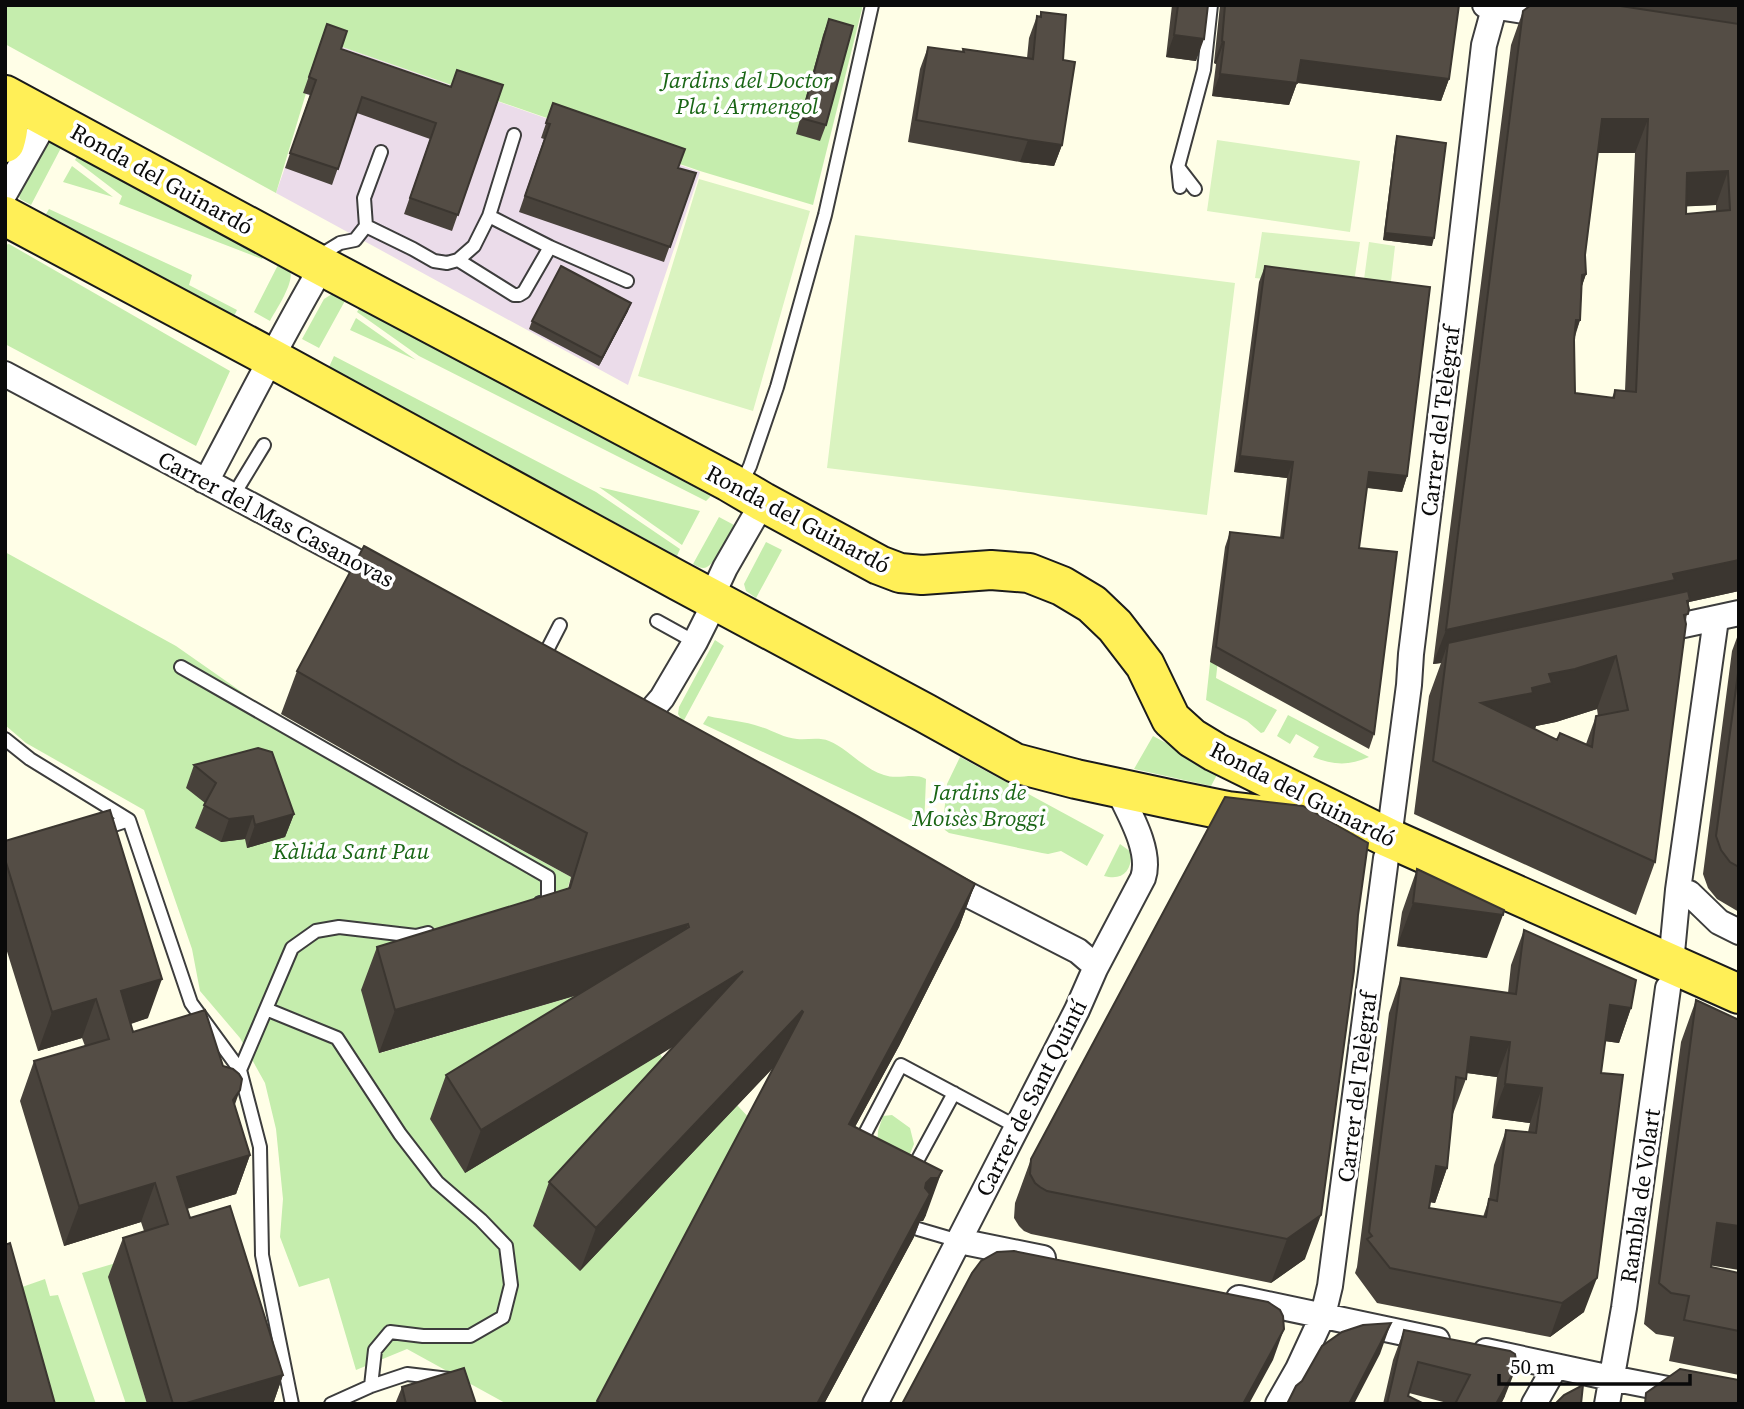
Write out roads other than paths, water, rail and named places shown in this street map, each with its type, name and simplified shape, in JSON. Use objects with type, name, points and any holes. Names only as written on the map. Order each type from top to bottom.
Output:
[{"type":"main road","name":"Ronda del Guinardó","points":[[5,95],[879,565],[900,573],[922,575],[991,570],[1029,573],[1062,586],[1092,604],[1115,626],[1144,665],[1171,719],[1192,738],[1215,752],[1387,848],[1670,976],[1739,994]]},
{"type":"main road","points":[[5,107],[9,130],[5,143]]},
{"type":"main road","name":"Ronda del Guinardó","points":[[5,216],[1015,763],[1216,809],[1292,820],[1360,846],[1387,848]]},
{"type":"main road","name":"Ronda del Guinardó","points":[[1670,976],[1739,1024]]},
{"type":"street","points":[[1492,6],[1578,19]]},
{"type":"street","name":"Carrer del Telègraf","points":[[1278,1404],[1303,1360],[1323,1315],[1336,1251],[1387,848],[1418,683],[1411,654],[1484,45],[1492,6]]},
{"type":"street","points":[[5,193],[40,131],[46,125],[57,122]]},
{"type":"street","points":[[203,480],[209,476],[312,284],[318,264]]},
{"type":"street","name":"Carrer del Mas Casanovas","points":[[5,374],[404,587]]},
{"type":"street","points":[[620,703],[652,721],[650,712],[662,698],[710,612],[711,598],[725,568],[751,495]]},
{"type":"street","points":[[1628,637],[1728,616]]},
{"type":"street","name":"Rambla de Volart","points":[[1607,1404],[1624,1308],[1670,976],[1678,890],[1728,616]]},
{"type":"street","points":[[532,654],[565,672]]},
{"type":"street","name":"Carrer de Sant Quintí","points":[[884,1401],[986,1186],[1146,870],[1145,854],[1117,788]]},
{"type":"street","points":[[927,873],[1078,951],[1096,969]]},
{"type":"street","points":[[1678,890],[1689,893],[1719,922],[1739,932]]},
{"type":"street","points":[[959,1241],[1069,1263]]},
{"type":"street","points":[[1214,1293],[1555,1367],[1739,1403]]},
{"type":"street","points":[[1534,1404],[1555,1367]]},
{"type":"lane","points":[[751,495],[750,466],[777,387],[821,228],[872,5]]},
{"type":"lane","points":[[1180,187],[1178,167],[1204,70],[1210,5]]},
{"type":"lane","points":[[366,226],[434,261],[447,263],[458,260],[474,246],[489,216],[514,135]]},
{"type":"lane","points":[[318,264],[327,251],[340,243],[355,240],[366,226],[364,198],[381,152]]},
{"type":"lane","points":[[1178,167],[1195,189]]},
{"type":"lane","points":[[489,216],[627,281]]},
{"type":"lane","points":[[458,260],[514,295],[519,295],[524,292],[550,247]]},
{"type":"lane","points":[[233,496],[264,445]]},
{"type":"lane","points":[[657,621],[695,642]]},
{"type":"lane","points":[[532,654],[559,625]]},
{"type":"lane","points":[[181,667],[548,877],[548,901],[522,908]]},
{"type":"lane","points":[[5,739],[30,759],[130,820],[191,1003],[240,1070],[260,1147],[262,1255],[292,1404]]},
{"type":"lane","points":[[92,832],[130,820]]},
{"type":"lane","points":[[240,1070],[292,948],[316,931],[339,927],[416,936],[442,929]]},
{"type":"lane","points":[[265,1009],[337,1038],[400,1134],[437,1182],[506,1246],[511,1285],[503,1317],[470,1336],[423,1336],[390,1332],[375,1350],[371,1386]]},
{"type":"lane","points":[[853,1156],[901,1065],[1017,1127]]},
{"type":"lane","points":[[895,1177],[905,1183],[954,1093]]},
{"type":"lane","points":[[918,1229],[959,1241]]},
{"type":"lane","points":[[331,1404],[407,1374],[449,1379],[458,1387]]},
{"type":"park label","name":"Jardins del Doctor Pla i Armengol","points":[[747,93]]},
{"type":"park label","name":"Jardins de Moisès Broggi","points":[[979,805]]},
{"type":"park label","name":"Kàlida Sant Pau","points":[[351,851]]}]
